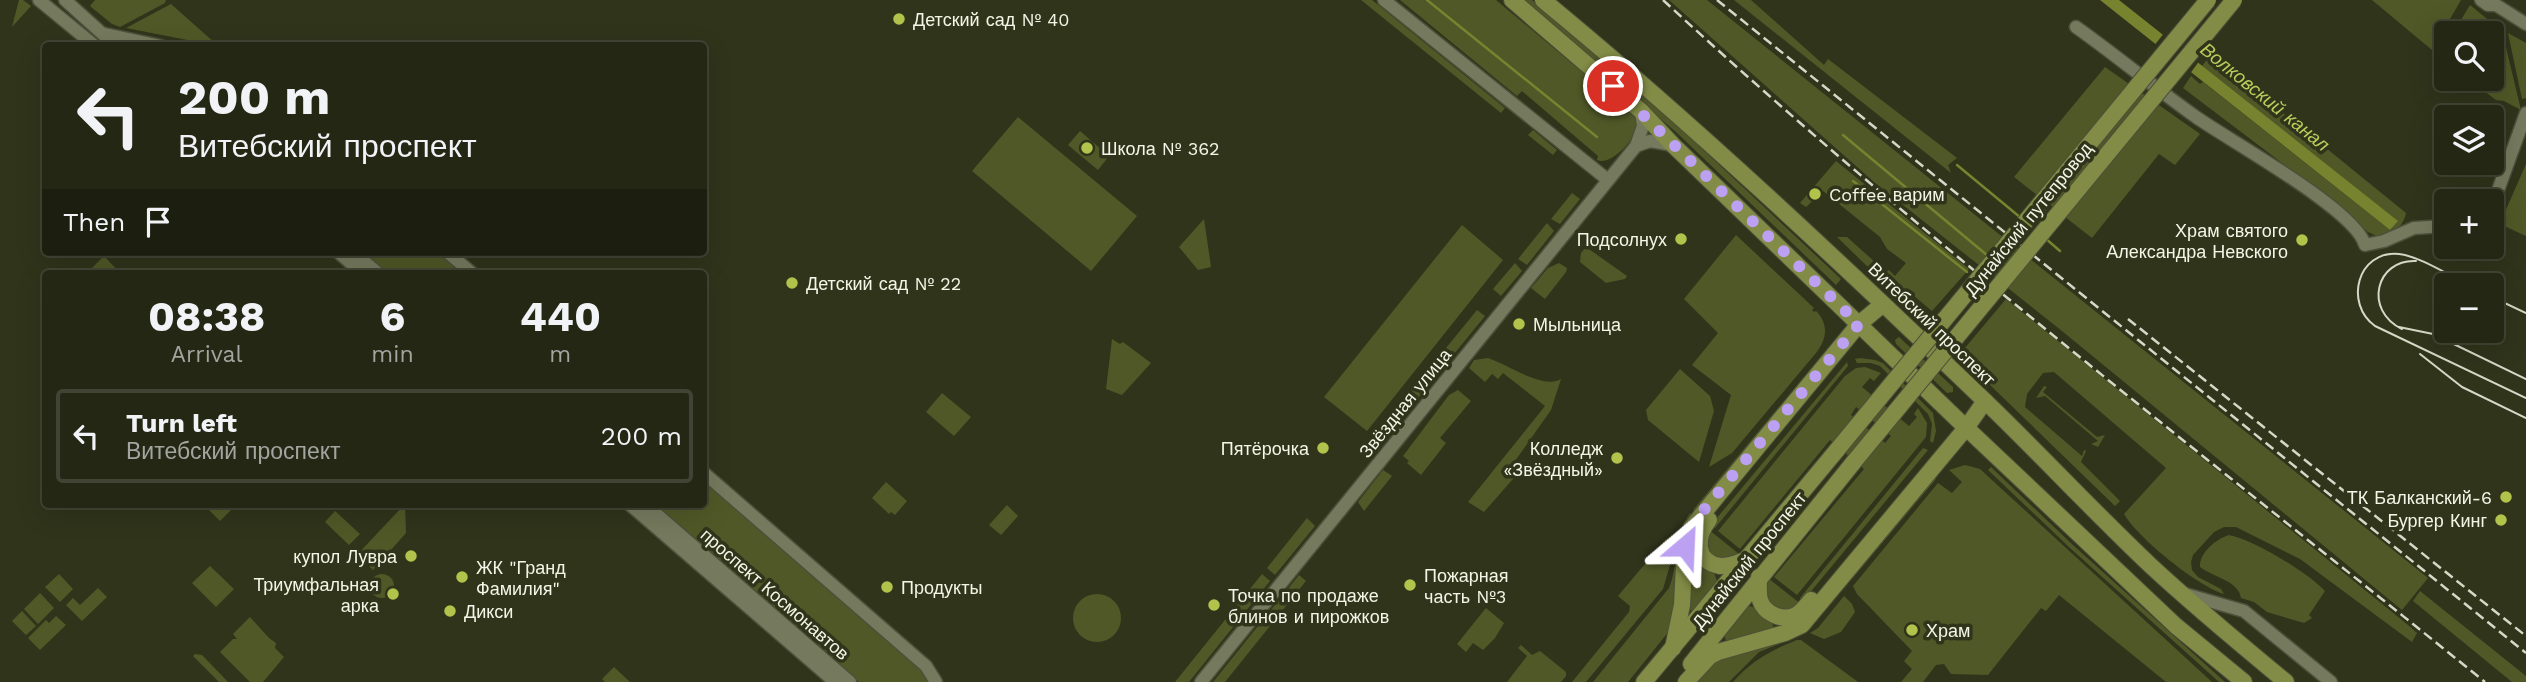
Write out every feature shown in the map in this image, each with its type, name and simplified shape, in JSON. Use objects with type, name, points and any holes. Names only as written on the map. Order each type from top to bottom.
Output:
[{"type":"main road","points":[[1512,0],[1642,111],[1673,145],[1962,424],[2176,626],[2244,682]]},
{"type":"main road","name":"Витебский проспект","points":[[1544,0],[1735,165],[1985,401],[2181,593],[2286,682]]},
{"type":"main road","name":"Дунайский путепровод","points":[[1837,450],[2208,0]]},
{"type":"main road","name":"Дунайский путепровод","points":[[1853,463],[2234,0]]},
{"type":"main road","points":[[1673,648],[1682,605],[1685,546],[1691,528],[1883,304]]},
{"type":"main road","points":[[1748,559],[1725,566],[1710,562],[1699,547],[1702,529],[1862,327]]},
{"type":"main road","points":[[1759,577],[1759,596],[1766,610],[1781,617],[1792,617],[1798,613],[1985,401]]},
{"type":"main road","points":[[1686,682],[1710,656],[1718,652],[1785,633],[1802,625],[1962,424]]},
{"type":"main road","name":"Дунайский проспект","points":[[1644,682],[1837,450]]},
{"type":"main road","name":"Дунайский проспект","points":[[1676,682],[1853,463]]},
{"type":"street","points":[[39,0],[90,42]]},
{"type":"street","points":[[65,0],[112,42]]},
{"type":"street","points":[[1384,0],[1608,180]]},
{"type":"street","points":[[2481,0],[2487,5],[2495,3],[2526,24]]},
{"type":"street","points":[[2076,27],[2196,117],[2259,156],[2336,211],[2360,232],[2365,245],[2384,241],[2414,228],[2434,227]]},
{"type":"street","points":[[105,34],[142,42]]},
{"type":"street","points":[[1636,146],[1643,125],[1642,111]]},
{"type":"street","points":[[2499,189],[2526,113]]},
{"type":"street","points":[[1636,146],[1650,141],[1673,145]]},
{"type":"street","name":"Звёздная улица","points":[[1201,682],[1636,146]]},
{"type":"street","points":[[343,256],[359,270]]},
{"type":"street","points":[[358,256],[374,270]]},
{"type":"street","points":[[452,256],[468,270]]},
{"type":"street","points":[[707,476],[926,666],[936,682]]},
{"type":"street","name":"проспект Космонавтов","points":[[634,508],[835,682]]},
{"type":"street","name":"проспект Космонавтов","points":[[650,508],[850,682]]},
{"type":"street","points":[[2181,593],[2244,611],[2331,682]]},
{"type":"shaded area","points":[[19,0],[31,6],[12,27]]},
{"type":"shaded area","points":[[95,0],[166,0],[120,27],[112,24],[90,6]]},
{"type":"shaded area","points":[[1361,0],[1372,0],[1505,108],[1501,113]]},
{"type":"shaded area","points":[[1400,0],[1496,0],[1634,115],[1637,124],[1632,138],[1615,156],[1597,160],[1598,156],[1522,91],[1517,96]]},
{"type":"shaded area","points":[[1523,0],[1532,0],[1681,129],[1841,279],[1836,285],[1677,133]]},
{"type":"shaded area","points":[[1669,0],[1707,0],[2428,578],[2402,610],[2062,331],[1874,182]]},
{"type":"shaded area","points":[[1734,0],[1751,0],[1824,65],[1828,59],[1957,158],[1948,165],[1951,173]]},
{"type":"shaded area","points":[[2100,0],[2119,0],[2398,221],[2390,230]]},
{"type":"shaded area","points":[[2372,0],[2461,0],[2449,21],[2434,21],[2432,50]]},
{"type":"shaded area","points":[[171,4],[214,42],[198,42],[126,28]]},
{"type":"shaded area","points":[[2470,5],[2490,21],[2460,21]]},
{"type":"shaded area","points":[[2508,33],[2526,43],[2526,98],[2522,99]]},
{"type":"shaded area","points":[[2504,39],[2521,110],[2496,100],[2484,91],[2504,91]]},
{"type":"shaded area","points":[[2209,57],[2251,87],[2406,213],[2400,226],[2379,237],[2368,232],[2323,194],[2183,88],[2191,76],[2200,84],[2203,82],[2390,230],[2397,221],[2202,66]]},
{"type":"shaded area","points":[[2105,67],[2200,134],[2175,165],[2159,154],[2092,238],[2014,177]]},
{"type":"shaded area","points":[[1018,117],[1137,216],[1091,271],[972,171]]},
{"type":"shaded area","points":[[1533,130],[1557,150],[1553,155],[1528,135]]},
{"type":"shaded area","points":[[1080,131],[1109,156],[1098,170],[1068,145]]},
{"type":"shaded area","points":[[1836,161],[1969,269],[1932,311],[1914,296],[1905,303],[1837,237],[1847,237],[1886,272],[1889,270],[1895,276],[1906,263],[1887,249],[1880,237],[1823,191],[1806,207],[1800,203]]},
{"type":"shaded area","points":[[2526,164],[2526,236],[2504,226],[2504,214]]},
{"type":"shaded area","points":[[1572,193],[1580,199],[1560,224],[1551,219]]},
{"type":"shaded area","points":[[1204,219],[1211,267],[1198,270],[1179,247]]},
{"type":"shaded area","points":[[1547,223],[1554,231],[1527,265],[1518,259]]},
{"type":"shaded area","points":[[1462,225],[1503,260],[1367,431],[1324,397]]},
{"type":"shaded area","points":[[1736,235],[1814,308],[1812,310],[1816,311],[1823,321],[1825,332],[1816,353],[1732,453],[1709,467],[1731,395],[1692,365],[1718,333],[1684,299]]},
{"type":"shaded area","points":[[1586,247],[1627,276],[1625,279],[1606,283],[1580,262],[1581,253]]},
{"type":"shaded area","points":[[104,256],[117,270],[90,270]]},
{"type":"shaded area","points":[[366,256],[443,256],[459,270],[382,270]]},
{"type":"shaded area","points":[[1515,263],[1522,271],[1501,296],[1493,289]]},
{"type":"shaded area","points":[[1559,263],[1567,268],[1566,272],[1545,299],[1531,288],[1548,268]]},
{"type":"shaded area","points":[[2006,299],[2408,625],[2417,633],[2412,642],[2300,559],[2236,527],[2224,527],[2214,532],[2193,555],[2191,562],[2192,570],[2198,577],[2221,589],[2224,594],[2169,560],[2141,535],[2124,514],[2166,468],[2054,372],[2043,373],[2027,394],[2025,407],[2082,456],[2084,450],[2086,451],[2081,462],[2120,501],[2115,506],[1959,355]]},
{"type":"shaded area","points":[[1477,310],[1485,316],[1388,435],[1380,429]]},
{"type":"shaded area","points":[[1899,337],[1953,387],[1953,392],[1947,393],[1896,344],[1895,340]]},
{"type":"shaded area","points":[[1112,339],[1120,344],[1123,342],[1151,363],[1122,395],[1106,389]]},
{"type":"shaded area","points":[[1828,348],[1830,350],[1696,512],[1693,510]]},
{"type":"shaded area","points":[[1488,358],[1535,379],[1553,382],[1561,379],[1551,410],[1515,461],[1514,465],[1520,471],[1484,512],[1468,502],[1545,406],[1503,373],[1498,379],[1492,374],[1485,382],[1469,368],[1474,360]]},
{"type":"shaded area","points":[[1855,359],[1883,363],[1933,413],[1936,431],[1933,443],[1930,441],[1932,424],[1928,414],[1880,366],[1857,363]]},
{"type":"shaded area","points":[[1847,362],[1848,366],[1715,528],[1711,525]]},
{"type":"shaded area","points":[[1865,367],[1881,373],[1874,381],[1870,378],[1862,387],[1909,426],[1917,417],[1914,414],[1918,408],[1927,423],[1926,437],[1797,595],[1774,577],[1864,469],[1830,440],[1740,549],[1718,531],[1845,376],[1856,368]],"holes":[[[1856,407],[1891,436],[1885,443],[1851,415]]]},
{"type":"shaded area","points":[[1680,369],[1710,396],[1714,411],[1699,462],[1648,420],[1646,410]]},
{"type":"shaded area","points":[[2044,386],[2047,387],[2043,392],[2097,437],[2105,435],[2098,447],[2091,444],[2098,441],[2045,396],[2036,398]]},
{"type":"shaded area","points":[[1458,390],[1471,401],[1440,438],[1446,443],[1421,475],[1403,456],[1449,395]]},
{"type":"shaded area","points":[[942,393],[971,417],[954,436],[926,412]]},
{"type":"shaded area","points":[[1923,448],[1928,450],[1803,601],[1800,598]]},
{"type":"shaded area","points":[[1965,465],[1980,469],[2212,682],[2166,682],[2059,595],[2046,611],[2041,608],[1988,675],[1951,674],[1944,664],[1936,665],[1923,682],[1901,682],[1912,669],[1904,661],[1912,651],[1857,594],[1853,586],[1938,483],[1952,493],[1962,482],[1949,470]]},
{"type":"shaded area","points":[[1991,467],[2225,682],[2219,682],[2070,548],[1988,470]]},
{"type":"shaded area","points":[[1383,470],[1392,476],[1364,511],[1358,502]]},
{"type":"shaded area","points":[[1932,476],[1936,479],[1852,579],[1853,574]]},
{"type":"shaded area","points":[[886,482],[907,501],[895,515],[891,512],[889,514],[872,498]]},
{"type":"shaded area","points":[[707,484],[926,673],[929,682],[859,682],[658,508],[707,508]]},
{"type":"shaded area","points":[[1007,505],[1018,516],[1001,535],[989,525]]},
{"type":"shaded area","points":[[207,508],[233,508],[220,521]]},
{"type":"shaded area","points":[[401,508],[405,508],[406,533],[373,570],[357,555]]},
{"type":"shaded area","points":[[335,511],[360,534],[349,545],[325,522]]},
{"type":"shaded area","points":[[1690,513],[1693,516],[1676,612],[1670,630],[1628,682],[1593,682],[1669,588],[1680,532]]},
{"type":"shaded area","points":[[1307,518],[1315,526],[1275,575],[1267,568]]},
{"type":"shaded area","points":[[1708,529],[1739,554],[1719,561],[1705,549]]},
{"type":"shaded area","points":[[2229,535],[2252,543],[2280,558],[2325,591],[2309,615],[2312,618],[2304,623],[2267,612],[2254,602],[2241,598],[2231,583],[2200,567],[2202,557],[2209,547]]},
{"type":"shaded area","points":[[1670,538],[1670,565],[1663,589],[1586,682],[1572,682],[1629,612],[1630,606],[1618,596],[1666,539]]},
{"type":"shaded area","points":[[1694,558],[1715,575],[1717,581],[1694,610],[1689,611],[1691,559]]},
{"type":"shaded area","points":[[210,566],[234,589],[216,607],[192,583]]},
{"type":"shaded area","points":[[59,574],[73,589],[60,602],[45,587]]},
{"type":"shaded area","points":[[382,574],[393,581],[394,586],[387,597],[382,598],[371,591],[370,586],[377,575]]},
{"type":"shaded area","points":[[1262,574],[1270,581],[1189,682],[1175,682]]},
{"type":"shaded area","points":[[1299,575],[1306,581],[1225,682],[1213,682]]},
{"type":"shaded area","points":[[1769,579],[1801,604],[1790,611],[1772,607],[1765,594]]},
{"type":"shaded area","points":[[98,588],[107,597],[82,621],[66,605],[73,598],[80,605]]},
{"type":"shaded area","points":[[2420,591],[2526,676],[2526,682],[2512,682],[2413,601]]},
{"type":"shaded area","points":[[40,593],[54,608],[38,624],[24,609]]},
{"type":"shaded area","points":[[1097,594],[1114,601],[1121,618],[1114,635],[1097,642],[1080,635],[1073,618],[1080,601]]},
{"type":"shaded area","points":[[1844,596],[1855,612],[1841,632],[1824,639],[1810,633],[1818,628]]},
{"type":"shaded area","points":[[1748,606],[1763,614],[1774,628],[1726,641],[1724,634]]},
{"type":"shaded area","points":[[1486,608],[1504,623],[1495,638],[1483,650],[1473,643],[1466,652],[1457,644]]},
{"type":"shaded area","points":[[22,611],[36,626],[26,635],[12,621]]},
{"type":"shaded area","points":[[56,616],[66,625],[40,650],[28,638],[46,620],[49,623]]},
{"type":"shaded area","points":[[250,617],[276,643],[275,648],[284,657],[263,682],[250,682],[220,652],[233,639],[237,639],[233,634]]},
{"type":"shaded area","points":[[1791,636],[1796,637],[1759,652],[1729,682],[1691,682],[1708,662]]},
{"type":"shaded area","points":[[1801,640],[1858,682],[1733,682],[1762,657]]},
{"type":"shaded area","points":[[1521,645],[1532,655],[1540,651],[1566,672],[1566,676],[1561,682],[1507,682],[1527,656],[1518,648]]},
{"type":"shaded area","points":[[202,655],[228,682],[219,682],[193,656]]},
{"type":"shaded area","points":[[614,667],[630,682],[605,682],[602,679]]},
{"type":"pier","points":[[2165,32],[2200,60],[2189,75],[2153,47]]},
{"type":"waterway","points":[[1427,0],[1597,137]]},
{"type":"waterway","points":[[1843,135],[1988,256]]},
{"type":"waterway","points":[[1957,165],[2021,218]]},
{"type":"waterway","points":[[1853,181],[1967,272]]},
{"type":"waterway","points":[[2045,238],[2060,251]]},
{"type":"tram line","points":[[2446,273],[2407,256],[2385,255],[2373,260],[2365,269],[2358,292],[2360,305],[2365,316],[2375,326],[2526,398]]},
{"type":"tram line","points":[[2402,329],[2390,321],[2382,310],[2379,287],[2391,268],[2416,261]]},
{"type":"tram line","points":[[2504,303],[2526,313]]},
{"type":"tram line","points":[[2399,327],[2433,334],[2526,379]]},
{"type":"tram line","points":[[2420,354],[2462,387],[2526,418]]},
{"type":"railway","points":[[1663,0],[1762,90],[1965,263],[2485,682]]},
{"type":"railway","points":[[1717,0],[2526,653]]},
{"type":"railway","points":[[2128,319],[2526,636]]},
{"type":"place","name":"Детский сад № 40","points":[[899,19]]},
{"type":"place","name":"Школа № 362","points":[[1087,148]]},
{"type":"place","name":"Coffee варим","points":[[1815,194]]},
{"type":"place","name":"Подсолнух","points":[[1681,239]]},
{"type":"place","name":"Храм святого Александра Невского","points":[[2302,240]]},
{"type":"place","name":"Детский сад № 22","points":[[792,283]]},
{"type":"place","name":"Мыльница","points":[[1519,324]]},
{"type":"place","name":"Пятёрочка","points":[[1323,448]]},
{"type":"place","name":"Колледж «Звёздный»","points":[[1617,458]]},
{"type":"place","name":"ТК Балканский-6","points":[[2506,497]]},
{"type":"place","name":"Бургер Кинг","points":[[2501,520]]},
{"type":"place","name":"купол Лувра","points":[[411,556]]},
{"type":"place","name":"ЖК \"Гранд Фамилия\"","points":[[462,577]]},
{"type":"place","name":"Пожарная часть №3","points":[[1410,585]]},
{"type":"place","name":"Продукты","points":[[887,587]]},
{"type":"place","name":"Триумфальная арка","points":[[393,594]]},
{"type":"place","name":"Точка по продаже блинов и пирожков","points":[[1214,605]]},
{"type":"place","name":"Дикси","points":[[450,611]]},
{"type":"place","name":"Храм","points":[[1912,630]]},
{"type":"route","points":[[1613,86],[1642,111],[1673,145],[1859,324],[1698,517],[1688,534],[1685,546]]},
{"type":"water label","name":"Волковский канал","points":[[2265,97]]}]
